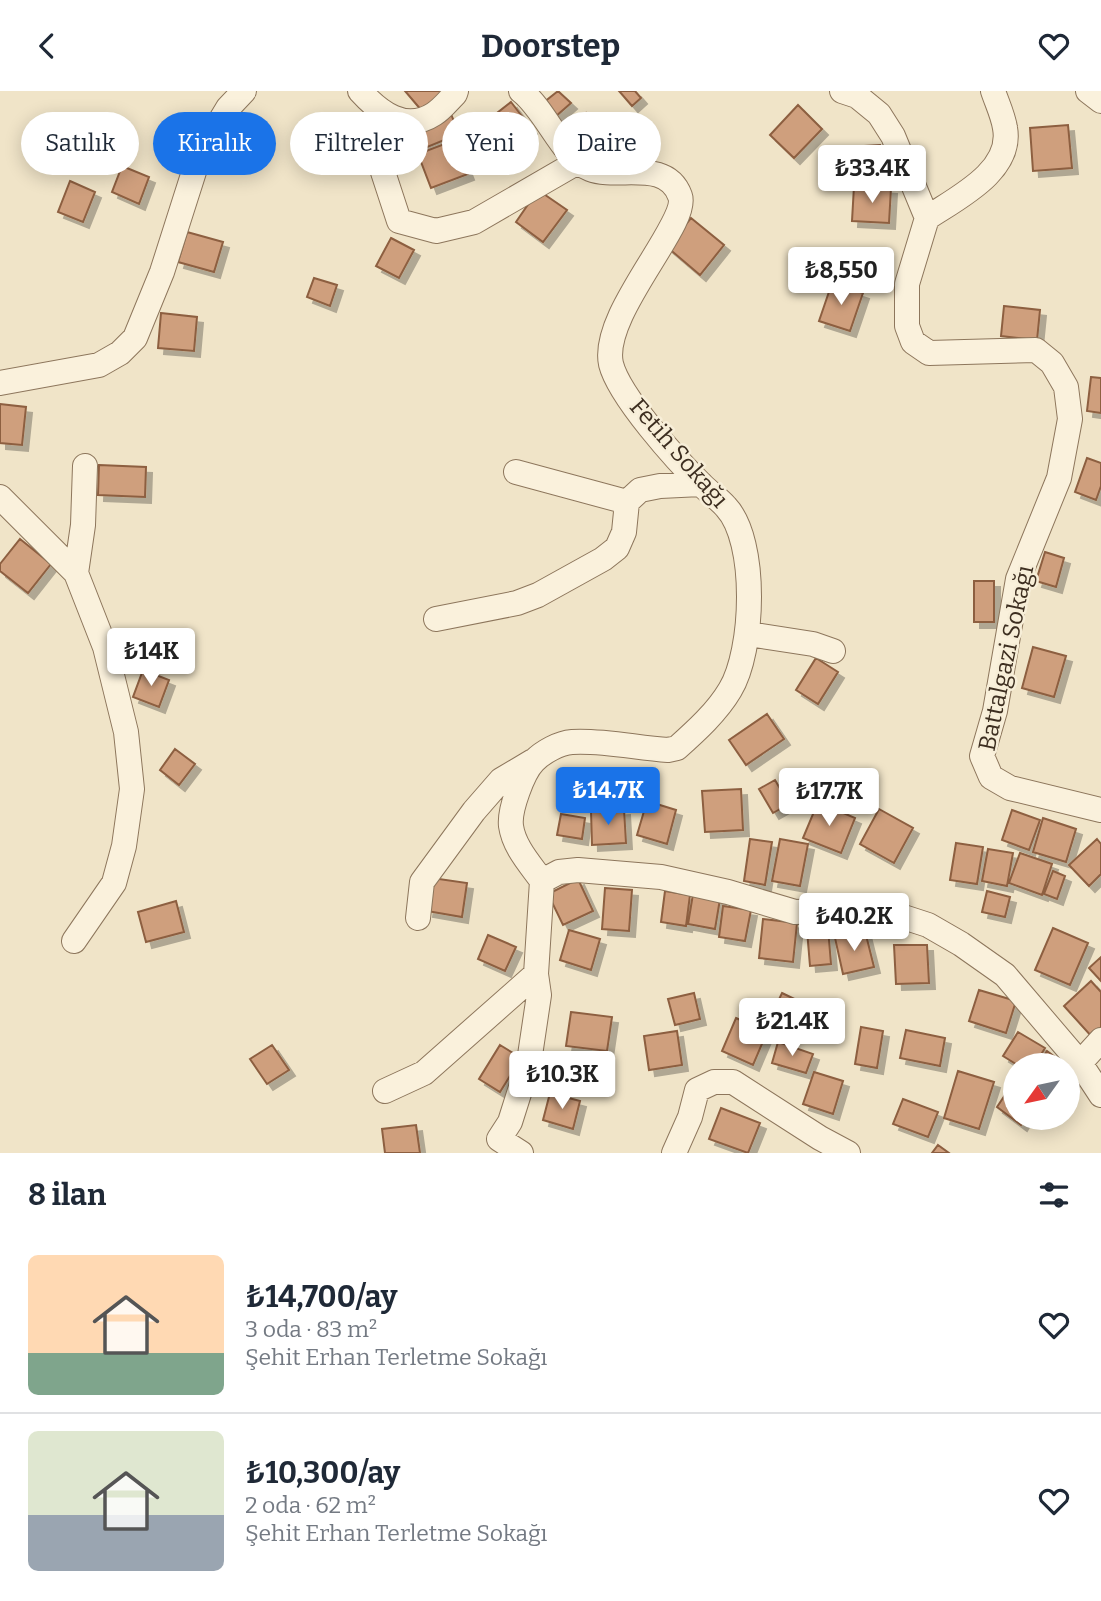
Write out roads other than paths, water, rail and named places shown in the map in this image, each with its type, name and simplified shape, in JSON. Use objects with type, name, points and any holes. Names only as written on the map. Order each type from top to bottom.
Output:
[{"type":"street","points":[[1,381],[99,365],[120,353],[135,338],[162,272],[199,156],[228,108],[244,91]]},
{"type":"street","points":[[360,91],[378,111],[393,118],[417,122],[434,114],[456,91]]},
{"type":"street","points":[[521,91],[553,129]]},
{"type":"street","points":[[842,91],[857,96],[879,114],[893,136],[927,218],[967,191],[993,169],[1003,151],[1006,130],[993,91]]},
{"type":"street","points":[[1088,91],[1101,101]]},
{"type":"street","points":[[378,111],[382,169],[399,221],[436,231],[474,222],[555,175]]},
{"type":"street","name":"Fetih Sokağı","points":[[533,761],[552,748],[569,742],[668,750],[677,748],[716,709],[732,688],[742,662],[748,634],[748,583],[744,547],[737,521],[727,507],[701,484],[667,447],[616,379],[610,361],[621,316],[634,288],[679,216],[681,198],[674,185],[659,175]]},
{"type":"street","name":"Battalgazi Sokağı","points":[[927,218],[907,284],[907,326],[913,342],[929,353],[1035,350],[1052,363],[1066,387],[1070,419],[1059,478],[1018,579],[995,711],[982,756],[991,777],[1010,788],[1101,810]]},
{"type":"street","points":[[76,572],[83,525],[85,466]]},
{"type":"street","points":[[516,472],[627,502]]},
{"type":"street","points":[[436,619],[517,603],[538,595],[603,559],[617,548],[624,532],[627,502],[640,490],[701,484]]},
{"type":"street","points":[[0,497],[76,572],[105,647],[126,732],[131,789],[124,846],[114,883],[74,941]]},
{"type":"street","points":[[748,634],[813,644],[833,652]]},
{"type":"street","points":[[521,1153],[491,1146],[510,1122],[529,1062],[540,995],[536,974],[542,881],[518,848],[511,826],[511,811],[533,761]]},
{"type":"street","points":[[418,918],[422,882],[474,811],[501,780],[533,761]]},
{"type":"street","points":[[542,881],[559,872],[578,870],[661,877],[795,912],[879,909],[928,925],[961,944],[1004,975],[1071,1053]]},
{"type":"street","points":[[385,1091],[424,1073],[536,974]]},
{"type":"street","points":[[1101,1040],[1080,1063],[1101,1094]]},
{"type":"street","points":[[674,1153],[690,1117],[697,1090],[714,1082],[733,1082],[848,1153]]}]
